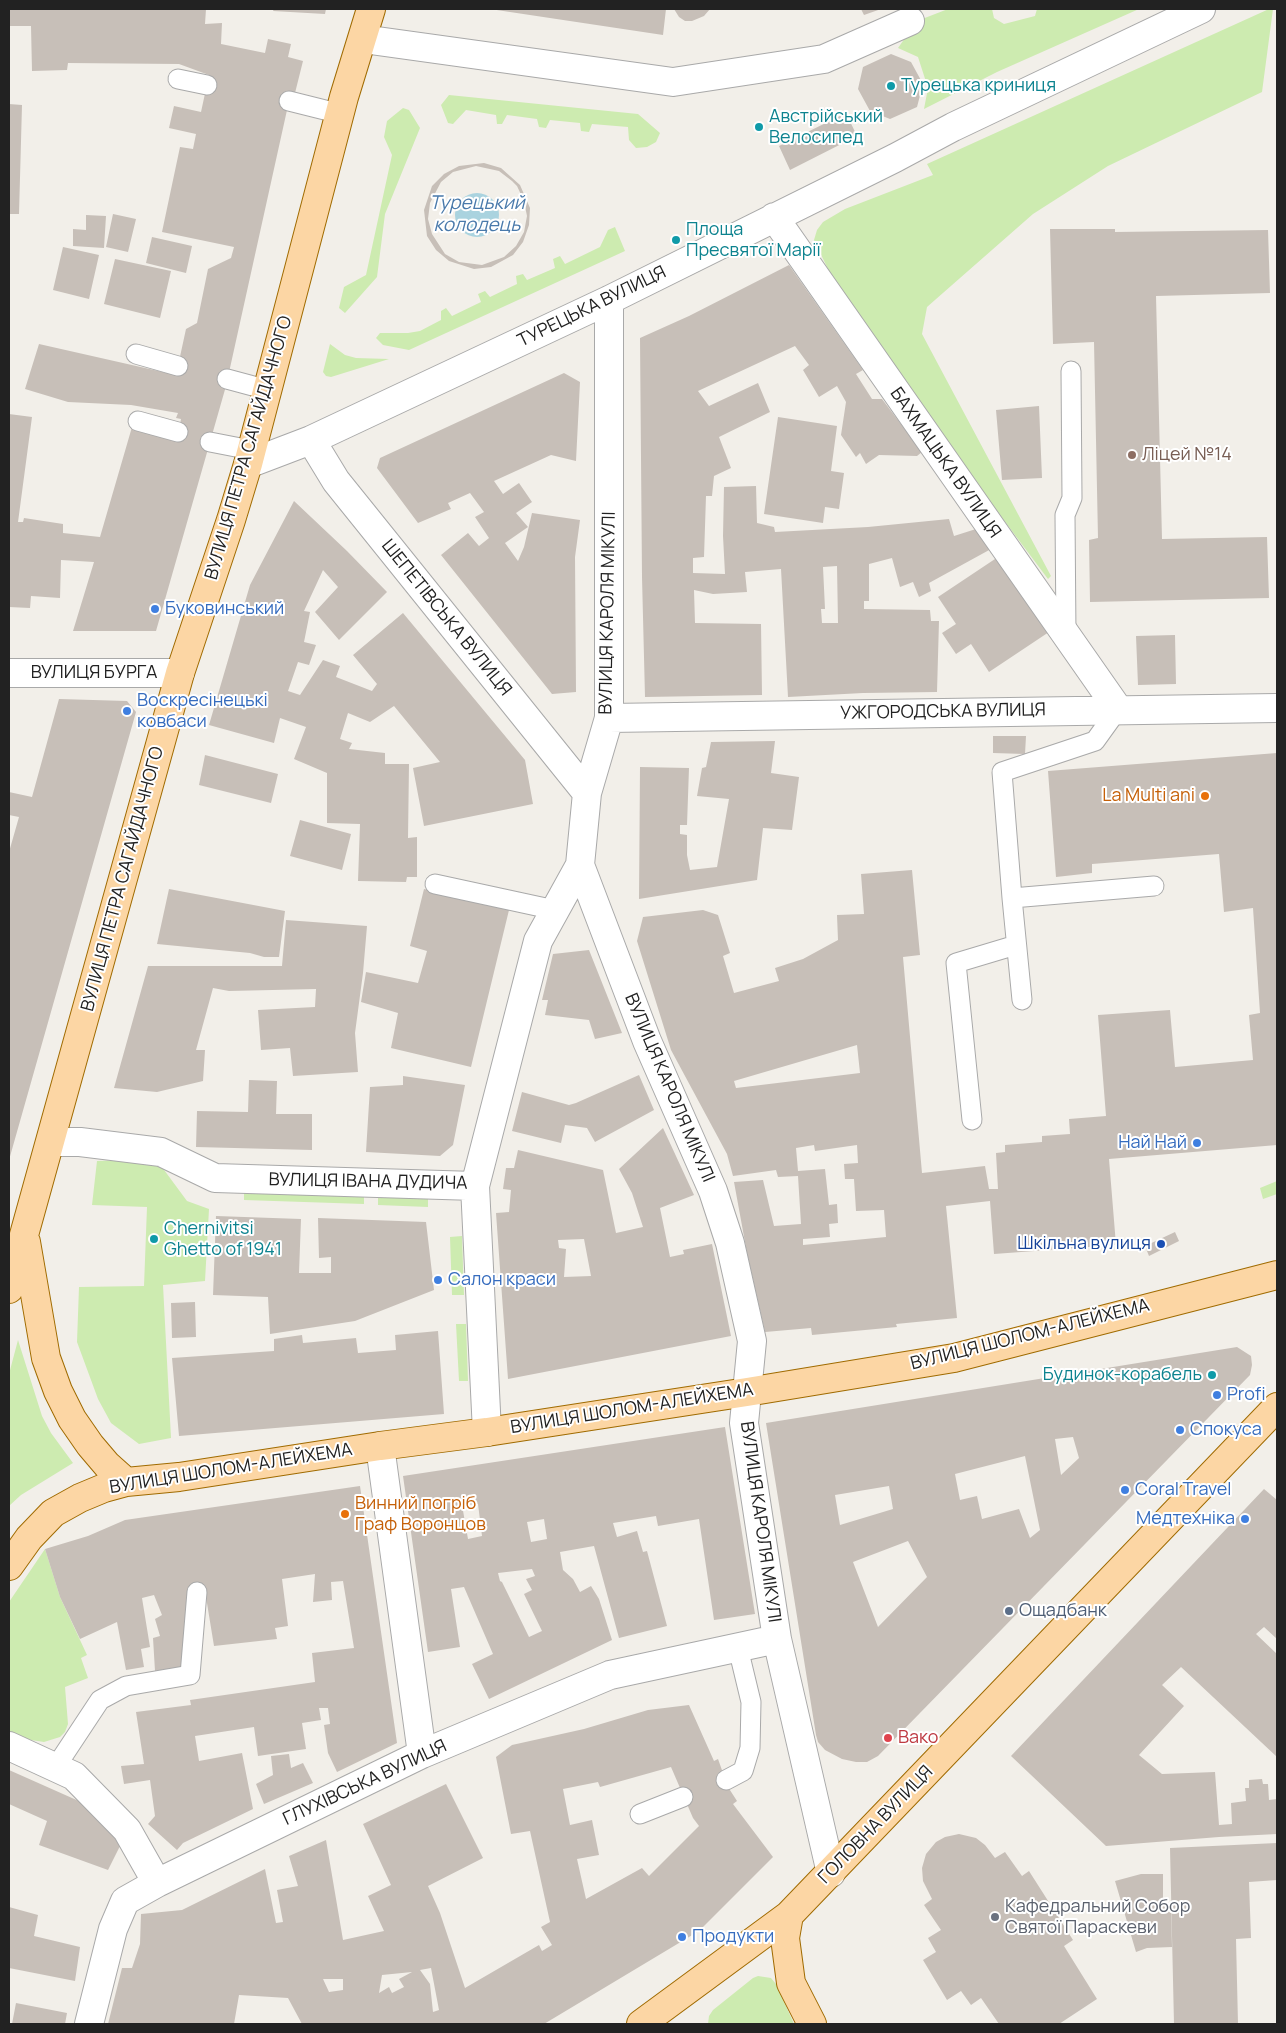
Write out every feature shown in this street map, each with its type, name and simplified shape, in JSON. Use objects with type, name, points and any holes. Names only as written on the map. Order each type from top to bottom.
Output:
[{"type":"main road","name":"ВУЛИЦЯ ПЕТРА САГАЙДАЧНОГО","points":[[9,1290],[180,674],[250,457],[341,114],[371,9]]},
{"type":"main road","points":[[25,1234],[46,1358],[58,1392],[72,1419],[90,1445],[107,1465],[126,1482]]},
{"type":"main road","name":"ВУЛИЦЯ ШОЛОМ-АЛЕЙХЕМА","points":[[9,1566],[29,1538],[53,1513],[80,1498],[104,1488],[126,1482],[179,1477],[380,1446],[487,1432],[954,1358],[1277,1276]]},
{"type":"main road","name":"ГОЛОВНА ВУЛИЦЯ","points":[[649,2022],[789,1914],[831,1873],[1108,1581],[1277,1407]]},
{"type":"main road","points":[[789,1914],[785,1938],[791,1983],[812,2024]]},
{"type":"street","name":"ТУРЕЦЬКА ВУЛИЦЯ","points":[[250,457],[311,440],[609,300],[895,158],[953,127],[1201,9]]},
{"type":"street","points":[[363,38],[673,82],[824,58],[910,21]]},
{"type":"street","name":"БАХМАЦЬКА ВУЛИЦЯ","points":[[774,217],[1118,708]]},
{"type":"street","name":"ВУЛИЦЯ КАРОЛЯ МІКУЛІ","points":[[609,300],[609,718],[587,793],[580,866],[647,1041],[713,1191],[730,1243],[752,1341],[744,1423],[777,1639],[831,1873]]},
{"type":"street","name":"ШЕПЕТІВСЬКА ВУЛИЦЯ","points":[[311,440],[336,481],[587,793]]},
{"type":"street","name":"ВУЛИЦЯ БУРГА","points":[[9,673],[180,674]]},
{"type":"street","name":"УЖГОРОДСЬКА ВУЛИЦЯ","points":[[609,718],[1118,708],[1277,708]]},
{"type":"street","name":"ВУЛИЦЯ ІВАНА ДУДИЧА","points":[[51,1142],[80,1142],[161,1152],[215,1178],[475,1186],[538,941],[580,866]]},
{"type":"street","points":[[475,1186],[487,1432]]},
{"type":"street","points":[[380,1446],[422,1754]]},
{"type":"street","name":"ГЛУХІВСЬКА ВУЛИЦЯ","points":[[89,2024],[113,1928],[125,1901],[157,1883],[422,1754],[610,1675],[777,1639]]},
{"type":"street","points":[[9,1746],[74,1776],[127,1830],[157,1883]]},
{"type":"lane","points":[[178,78],[207,84]]},
{"type":"lane","points":[[289,101],[341,114]]},
{"type":"lane","points":[[136,354],[178,366]]},
{"type":"lane","points":[[1066,635],[1065,516],[1072,498],[1071,370]]},
{"type":"lane","points":[[227,379],[268,390]]},
{"type":"lane","points":[[138,421],[178,432]]},
{"type":"lane","points":[[210,442],[250,457]]},
{"type":"lane","points":[[1022,1000],[1002,772],[1094,740],[1118,708]]},
{"type":"lane","points":[[435,884],[555,910]]},
{"type":"lane","points":[[1012,898],[1154,886]]},
{"type":"lane","points":[[972,1120],[956,963],[1016,945]]},
{"type":"lane","points":[[55,1768],[100,1700],[126,1686],[190,1675],[197,1592]]},
{"type":"lane","points":[[726,1780],[743,1771],[750,1748],[750,1702],[738,1648]]},
{"type":"lane","points":[[640,1814],[684,1797]]},
{"type":"green space","points":[[948,9],[992,9],[994,18],[1004,24],[1035,16],[1037,9],[1139,9],[997,72],[924,109],[928,88],[918,57],[898,48],[917,21]]},
{"type":"green space","points":[[1269,9],[1273,9],[1262,92],[1108,166],[1033,214],[927,307],[922,334],[1051,576],[1048,579],[851,317],[814,240],[817,230],[823,222],[845,209],[933,175],[927,164]]},
{"type":"green space","points":[[449,95],[638,114],[660,133],[656,142],[647,147],[636,148],[629,140],[628,127],[592,124],[589,132],[581,131],[580,123],[550,120],[546,128],[539,127],[537,119],[507,115],[502,124],[497,124],[496,115],[466,110],[453,124],[448,123],[441,105]]},
{"type":"green space","points":[[403,108],[409,110],[420,128],[385,214],[377,277],[345,313],[339,308],[344,287],[366,275],[392,155],[384,137],[387,121]]},
{"type":"green space","points":[[615,227],[625,251],[409,350],[383,345],[376,338],[380,333],[420,331],[441,320],[441,311],[446,308],[452,316],[481,302],[478,294],[485,291],[490,297],[517,284],[516,276],[523,274],[527,280],[555,268],[553,259],[560,256],[565,264],[600,247],[608,230]]},
{"type":"green space","points":[[330,344],[345,355],[356,358],[389,359],[331,377],[326,376],[323,372]]},
{"type":"green space","points":[[156,1159],[187,1201],[209,1209],[205,1281],[163,1285],[171,1438],[139,1444],[111,1423],[98,1399],[77,1342],[79,1287],[144,1286],[147,1207],[92,1205],[97,1161]]},
{"type":"green space","points":[[1277,1181],[1277,1194],[1263,1199],[1260,1188]]},
{"type":"green space","points":[[244,1189],[364,1193],[364,1204],[244,1200]]},
{"type":"green space","points":[[378,1193],[428,1195],[428,1207],[378,1205]]},
{"type":"green space","points":[[462,1236],[464,1295],[452,1295],[450,1237]]},
{"type":"green space","points":[[456,1324],[466,1324],[468,1381],[459,1381]]},
{"type":"green space","points":[[18,1340],[42,1416],[51,1433],[73,1463],[21,1495],[9,1506],[9,1374]]},
{"type":"green space","points":[[45,1549],[60,1597],[87,1655],[81,1658],[88,1678],[65,1687],[68,1724],[65,1732],[60,1737],[44,1742],[31,1740],[9,1732],[9,1602]]},
{"type":"green space","points":[[758,1976],[771,1978],[776,1984],[794,2024],[708,2024],[709,2016],[713,2010]]},
{"type":"water","name":"Турецький колодець","points":[[481,193],[493,199],[498,206],[498,224],[493,231],[486,236],[473,237],[465,234],[458,227],[455,211],[458,203],[465,196]]},
{"type":"building","points":[[9,9],[206,9],[205,24],[222,23],[221,44],[265,53],[268,39],[291,44],[288,57],[303,61],[295,93],[289,101],[226,386],[156,631],[73,631],[94,562],[61,560],[60,598],[31,596],[30,608],[9,607],[9,414],[32,417],[18,522],[23,522],[24,518],[63,524],[63,533],[100,537],[132,427],[177,440],[181,419],[176,418],[178,413],[131,405],[68,402],[25,389],[39,344],[176,375],[186,329],[197,323],[208,269],[231,258],[234,247],[162,232],[180,147],[193,149],[196,134],[169,128],[174,106],[201,112],[209,75],[179,64],[68,63],[67,70],[32,71],[31,26],[9,26]]},
{"type":"building","points":[[274,9],[326,9],[325,14],[273,11]]},
{"type":"building","points":[[490,9],[666,9],[663,35]]},
{"type":"building","points":[[674,9],[710,9],[704,16],[692,21],[685,21],[679,17]]},
{"type":"building","points":[[861,9],[881,9],[864,15]]},
{"type":"building","name":"Турецька криниця","points":[[891,54],[911,62],[923,84],[917,107],[890,119],[870,111],[858,89],[863,67]]},
{"type":"building","points":[[9,104],[22,105],[19,214],[9,214]]},
{"type":"building","points":[[846,113],[857,136],[790,170],[779,146]]},
{"type":"building","points":[[484,163],[501,168],[520,185],[530,208],[529,225],[523,242],[513,255],[491,267],[474,269],[449,261],[436,250],[427,236],[424,210],[432,186],[444,174],[459,166]],"holes":[[[476,166],[499,171],[517,186],[524,201],[527,216],[524,232],[516,246],[504,257],[482,265],[459,262],[445,254],[432,234],[428,219],[430,203],[441,182],[453,172]]]},
{"type":"building","points":[[113,214],[136,219],[128,252],[106,247]]},
{"type":"building","points":[[86,215],[106,216],[104,248],[73,246],[73,229],[86,230]]},
{"type":"building","points":[[1050,229],[1115,229],[1115,232],[1268,230],[1270,293],[1156,296],[1162,539],[1267,537],[1269,598],[1090,602],[1089,540],[1098,538],[1094,342],[1053,344]]},
{"type":"building","points":[[152,237],[192,246],[186,273],[146,263]]},
{"type":"building","points":[[63,247],[99,255],[89,299],[53,290]]},
{"type":"building","points":[[115,259],[171,271],[160,318],[104,304]]},
{"type":"building","points":[[789,265],[863,370],[856,374],[872,399],[882,399],[922,452],[917,456],[879,455],[866,464],[860,453],[856,457],[841,435],[846,402],[837,386],[819,397],[803,370],[809,365],[795,346],[698,391],[709,406],[758,383],[770,412],[719,437],[731,468],[714,476],[712,496],[706,496],[704,557],[693,558],[693,573],[725,574],[723,536],[724,487],[756,486],[757,523],[774,527],[775,532],[868,527],[949,519],[954,536],[976,529],[991,549],[929,583],[931,591],[919,597],[913,582],[900,587],[892,558],[869,564],[869,601],[864,601],[864,609],[930,610],[931,621],[939,621],[937,692],[788,697],[781,569],[745,572],[747,592],[713,594],[694,590],[695,623],[761,624],[762,695],[645,697],[640,338],[689,316]],"holes":[[[837,566],[838,623],[822,623],[821,609],[825,609],[823,567]]]},
{"type":"building","points":[[564,373],[580,382],[576,461],[551,455],[494,481],[503,494],[519,483],[532,502],[516,513],[528,527],[505,543],[518,561],[524,547],[532,513],[580,520],[575,557],[576,692],[552,694],[441,555],[468,533],[479,546],[489,538],[475,517],[484,512],[470,493],[448,503],[451,509],[418,523],[377,468],[380,458]]},
{"type":"building","points":[[1039,406],[1042,478],[1002,480],[996,410]]},
{"type":"building","points":[[778,417],[837,426],[831,471],[844,473],[839,509],[825,507],[823,523],[764,514]]},
{"type":"building","points":[[294,501],[387,592],[339,640],[315,612],[338,587],[323,570],[304,611],[310,612],[304,642],[316,645],[309,665],[298,662],[288,691],[300,695],[323,660],[340,666],[336,677],[372,691],[377,684],[353,655],[403,613],[525,760],[533,804],[424,826],[413,768],[440,762],[394,706],[370,722],[348,713],[340,739],[352,743],[349,749],[385,753],[385,764],[409,764],[408,838],[417,837],[417,877],[407,877],[406,882],[358,881],[360,824],[327,823],[327,773],[294,759],[306,727],[280,718],[274,743],[209,725],[250,585]]},
{"type":"building","points":[[998,557],[1049,632],[989,672],[971,644],[956,654],[942,633],[956,624],[938,597]]},
{"type":"building","points":[[1175,635],[1176,684],[1138,685],[1136,636]]},
{"type":"building","points":[[59,699],[127,701],[136,712],[9,1160],[9,852],[19,817],[9,815],[9,792],[32,797]]},
{"type":"building","points":[[993,736],[1026,736],[1025,754],[993,753]]},
{"type":"building","points":[[775,741],[771,773],[799,777],[792,830],[763,828],[757,880],[639,899],[640,767],[689,768],[687,825],[680,825],[680,834],[687,835],[687,855],[690,870],[717,867],[729,799],[697,796],[702,768],[706,767],[711,742]]},
{"type":"building","points":[[1277,753],[1277,1145],[1109,1159],[1116,1245],[994,1254],[990,1201],[946,1206],[957,1318],[896,1324],[897,1327],[812,1335],[811,1328],[765,1332],[747,1253],[734,1182],[763,1180],[774,1226],[801,1224],[798,1176],[778,1177],[776,1170],[733,1176],[727,1154],[671,1050],[637,941],[643,917],[703,910],[718,915],[730,953],[723,956],[734,993],[779,981],[775,968],[803,959],[838,940],[837,915],[864,914],[861,874],[912,870],[920,955],[903,957],[922,1173],[985,1166],[989,1189],[998,1189],[996,1153],[1005,1152],[1005,1145],[1042,1142],[1042,1136],[1070,1134],[1069,1119],[1106,1116],[1098,1015],[1170,1010],[1175,1067],[1253,1060],[1249,1015],[1260,1013],[1253,908],[1224,912],[1219,854],[1092,864],[1092,873],[1056,877],[1048,771]],"holes":[[[857,1045],[860,1073],[736,1088],[734,1081]],[[814,1145],[815,1151],[857,1145],[858,1163],[844,1164],[845,1179],[854,1179],[856,1211],[884,1210],[886,1237],[803,1245],[803,1239],[830,1237],[829,1224],[838,1223],[837,1204],[829,1205],[825,1169],[798,1171],[796,1148]]]},
{"type":"building","points":[[205,755],[278,774],[271,803],[199,785]]},
{"type":"building","points":[[300,820],[351,834],[342,870],[290,856]]},
{"type":"building","points":[[169,889],[285,911],[279,957],[264,957],[250,953],[157,944]]},
{"type":"building","points":[[424,889],[509,910],[471,1067],[391,1048],[398,1013],[361,1002],[366,972],[418,983],[427,951],[410,946]]},
{"type":"building","points":[[286,920],[367,926],[355,1033],[358,1072],[293,1076],[290,1048],[261,1050],[258,1010],[315,1007],[316,989],[229,991],[213,988],[196,1050],[205,1050],[203,1081],[157,1092],[114,1088],[148,966],[282,966]]},
{"type":"building","points":[[589,950],[622,1033],[595,1039],[589,1020],[545,1015],[548,1000],[542,1000],[553,954]]},
{"type":"building","points":[[639,1075],[654,1110],[595,1142],[587,1128],[565,1125],[561,1143],[512,1131],[522,1092],[569,1105]]},
{"type":"building","points":[[403,1076],[465,1085],[453,1145],[440,1156],[366,1152],[370,1087],[403,1085]]},
{"type":"building","points":[[249,1080],[277,1081],[276,1114],[312,1114],[312,1150],[196,1147],[197,1111],[248,1112]]},
{"type":"building","points":[[663,1128],[694,1195],[660,1208],[670,1257],[684,1254],[683,1250],[712,1244],[731,1336],[508,1379],[496,1213],[509,1212],[511,1190],[503,1189],[506,1168],[514,1168],[518,1150],[603,1170],[616,1233],[643,1227],[632,1193],[619,1169]],"holes":[[[584,1239],[591,1276],[564,1277],[566,1249],[559,1248],[558,1240]]]},
{"type":"building","points":[[216,1216],[301,1219],[299,1273],[331,1273],[331,1257],[319,1258],[318,1218],[426,1222],[434,1290],[355,1321],[270,1334],[268,1297],[213,1295]]},
{"type":"building","points":[[1175,1232],[1179,1241],[1149,1256],[1145,1246]]},
{"type":"building","points":[[195,1302],[196,1337],[172,1338],[171,1303]]},
{"type":"building","points":[[438,1331],[444,1414],[179,1436],[172,1358],[274,1351],[274,1339],[302,1335],[303,1343],[356,1338],[358,1353],[396,1350],[395,1335]]},
{"type":"building","points":[[1237,1347],[1251,1356],[1250,1375],[878,1756],[867,1762],[842,1759],[825,1750],[818,1742],[766,1423]],"holes":[[[1073,1437],[1079,1458],[1061,1475],[1055,1439]],[[1025,1456],[1040,1530],[1030,1538],[1019,1509],[982,1519],[977,1496],[960,1500],[955,1474]],[[889,1486],[893,1509],[840,1525],[835,1495]],[[908,1541],[927,1577],[878,1627],[853,1562]]]},
{"type":"building","points":[[725,1427],[755,1614],[714,1620],[699,1519],[658,1526],[656,1516],[613,1523],[617,1537],[637,1531],[643,1552],[647,1551],[667,1626],[619,1638],[594,1546],[560,1552],[563,1570],[573,1579],[580,1592],[591,1586],[599,1599],[612,1640],[489,1699],[472,1664],[493,1654],[464,1587],[451,1589],[460,1647],[428,1652],[403,1476]],"holes":[[[478,1504],[482,1536],[468,1539],[462,1505]],[[544,1519],[547,1539],[531,1542],[527,1522]],[[532,1569],[535,1576],[526,1579],[532,1590],[524,1594],[542,1631],[529,1637],[500,1581],[498,1573]]]},
{"type":"building","points":[[360,1486],[397,1743],[337,1772],[328,1753],[324,1725],[330,1724],[328,1708],[319,1708],[321,1720],[302,1723],[306,1749],[258,1756],[254,1727],[195,1736],[199,1761],[242,1753],[253,1809],[183,1843],[177,1850],[148,1824],[155,1816],[150,1780],[124,1784],[121,1766],[144,1764],[136,1712],[191,1705],[190,1700],[315,1682],[312,1653],[354,1648],[343,1581],[331,1582],[332,1600],[313,1602],[315,1574],[282,1579],[288,1626],[275,1628],[277,1639],[214,1646],[205,1591],[187,1666],[155,1671],[153,1638],[160,1636],[155,1619],[162,1615],[154,1595],[142,1598],[150,1647],[141,1649],[144,1667],[126,1670],[117,1622],[80,1639],[60,1597],[45,1549],[88,1536],[125,1520]]},
{"type":"building","points":[[1264,1489],[1277,1500],[1277,1639],[1264,1627],[1256,1634],[1277,1654],[1277,1757],[1181,1667],[1162,1685],[1184,1706],[1139,1755],[1162,1774],[1215,1772],[1219,1825],[1232,1824],[1231,1803],[1246,1801],[1245,1788],[1249,1788],[1249,1780],[1262,1779],[1263,1784],[1268,1784],[1269,1800],[1277,1799],[1277,1834],[1106,1846],[1011,1756]]},
{"type":"building","points":[[689,1705],[714,1761],[718,1759],[728,1787],[737,1801],[733,1804],[773,1857],[699,1931],[544,2024],[302,2024],[288,1998],[239,1995],[234,2024],[108,2024],[122,1968],[132,1968],[140,1944],[141,1914],[182,1910],[265,1869],[276,1923],[283,1922],[277,1890],[298,1886],[289,1856],[326,1840],[343,1940],[384,1931],[368,1896],[391,1885],[363,1824],[446,1784],[483,1858],[428,1886],[440,1913],[465,1988],[539,1945],[542,1951],[552,1945],[541,1927],[550,1922],[530,1831],[511,1834],[496,1757],[512,1745],[584,1729],[648,1710]],"holes":[[[671,1767],[693,1818],[699,1826],[649,1876],[642,1868],[586,1899],[577,1859],[599,1855],[592,1820],[570,1825],[563,1789],[598,1782],[600,1787]],[[431,1968],[439,2010],[433,2012],[430,1984],[420,1970]],[[412,1972],[399,1979],[404,1987],[392,1993],[389,1987],[379,1993],[382,1975]],[[323,1979],[343,1979],[343,1990],[329,1992]]]},
{"type":"building","points":[[289,1754],[291,1768],[303,1763],[313,1783],[264,1804],[256,1784],[273,1775],[271,1756]]},
{"type":"building","points":[[9,1770],[81,1802],[122,1842],[108,1870],[39,1845],[47,1821],[9,1804]]},
{"type":"building","name":"Кафедральний Собор Святої Параскеви","points":[[959,1834],[976,1838],[985,1845],[995,1858],[1005,1852],[1022,1876],[1029,1871],[1073,1940],[1064,1946],[1097,1999],[1059,2024],[999,2024],[981,1998],[971,2005],[961,1991],[947,2000],[923,1960],[936,1952],[928,1938],[941,1930],[924,1905],[932,1899],[923,1881],[922,1868],[926,1854],[936,1842],[945,1837]]},
{"type":"building","points":[[1277,1843],[1277,1880],[1249,1882],[1251,1938],[1236,1939],[1238,2024],[1174,2024],[1170,1848]]},
{"type":"building","points":[[1141,1874],[1163,1874],[1163,1906],[1171,1907],[1172,1947],[1147,1948],[1136,1952],[1115,1881]]},
{"type":"building","points":[[9,1907],[38,1915],[34,1936],[80,1947],[75,1981],[9,1968]]},
{"type":"building","points":[[16,2003],[67,2013],[65,2024],[12,2024]]},
{"type":"place","name":"Турецька криниця","points":[[891,86]]},
{"type":"place","name":"Австрійський Велосипед","points":[[759,127]]},
{"type":"place","name":"Площа Пресвятої Марії","points":[[676,240]]},
{"type":"place","name":"Ліцей №14","points":[[1132,455]]},
{"type":"place","name":"Буковинський","points":[[155,609]]},
{"type":"place","name":"Воскресінецькі ковбаси","points":[[127,711]]},
{"type":"place","name":"La Multi ani","points":[[1205,796]]},
{"type":"place","name":"Най Най","points":[[1197,1143]]},
{"type":"place","name":"Chernivitsi Ghetto of 1941","points":[[154,1239]]},
{"type":"place","name":"Шкільна вулиця","points":[[1161,1244]]},
{"type":"place","name":"Салон краси","points":[[438,1280]]},
{"type":"place","name":"Будинок-корабель","points":[[1212,1375]]},
{"type":"place","name":"Profi","points":[[1217,1395]]},
{"type":"place","name":"Спокуса","points":[[1180,1430]]},
{"type":"place","name":"Coral Travel","points":[[1125,1490]]},
{"type":"place","name":"Винний погріб Граф Воронцов","points":[[345,1514]]},
{"type":"place","name":"Медтехніка","points":[[1245,1519]]},
{"type":"place","name":"Ощадбанк","points":[[1009,1611]]},
{"type":"place","name":"Вако","points":[[888,1738]]},
{"type":"place","name":"Кафедральний Собор Святої Параскеви","points":[[995,1917]]},
{"type":"place","name":"Продукти","points":[[682,1937]]}]
